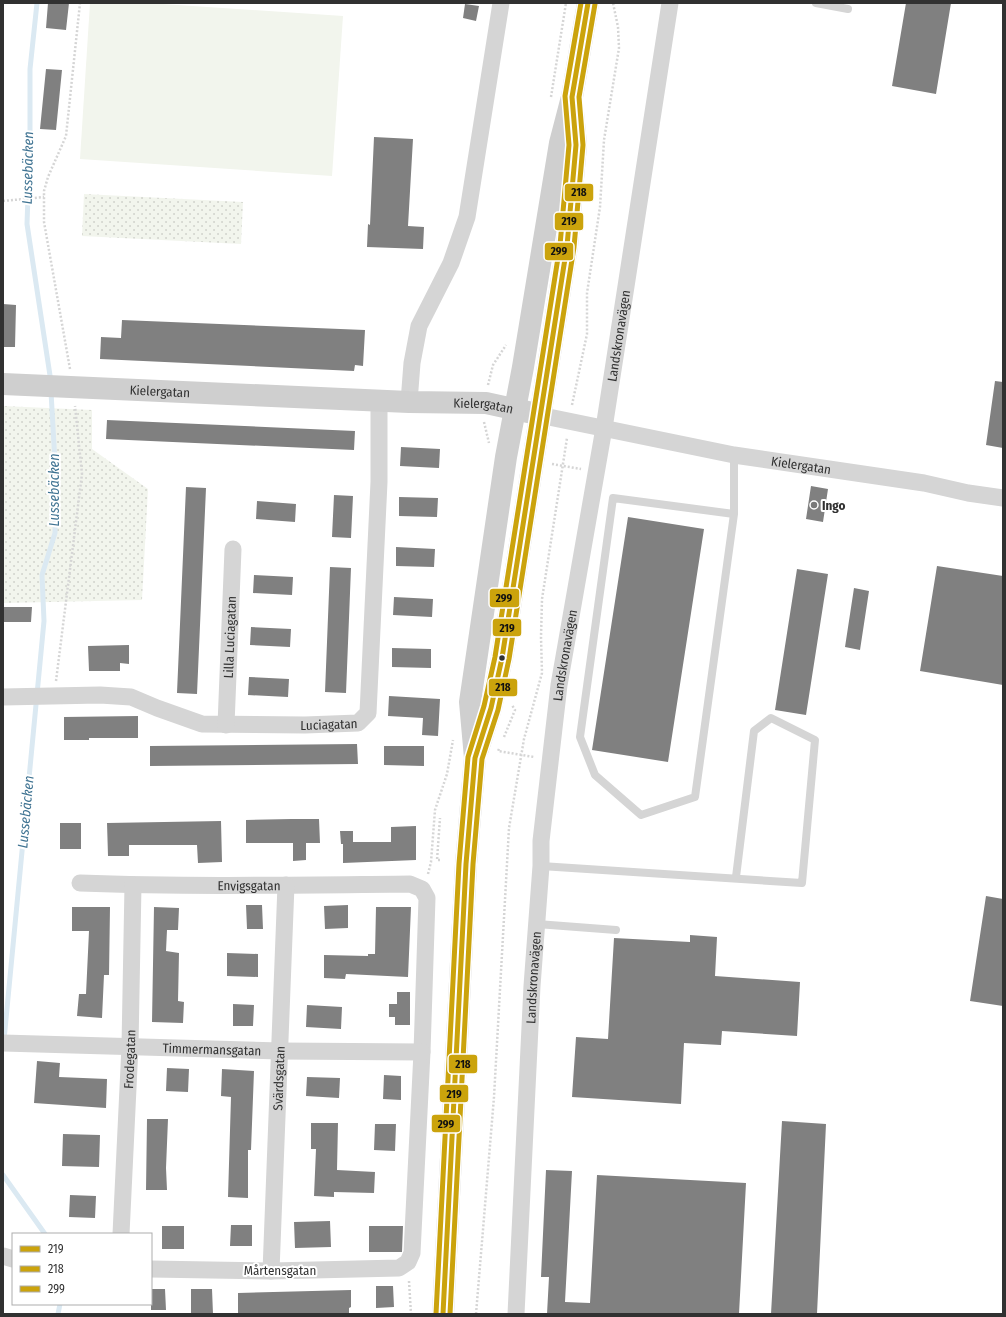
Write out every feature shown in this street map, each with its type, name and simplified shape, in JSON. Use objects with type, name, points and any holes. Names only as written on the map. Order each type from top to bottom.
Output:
[{"type":"main road","points":[[444,1310],[466,864],[475,758],[470,702],[491,549],[560,143],[572,97],[588,3]]},
{"type":"main road","points":[[475,758],[491,708],[502,658],[567,246],[576,145],[572,97]]},
{"type":"main road","name":"Kielergatan","points":[[3,384],[379,401],[486,403],[540,415]]},
{"type":"street","points":[[409,402],[412,363],[419,326],[451,263],[468,216],[501,3]]},
{"type":"street","name":"Landskronavägen","points":[[516,1314],[541,866],[541,841],[559,685],[604,428],[670,3]]},
{"type":"street","name":"Luciagatan","points":[[3,697],[100,695],[131,697],[202,724],[305,725],[358,723],[368,713],[379,482],[379,401]]},
{"type":"street","name":"Kielergatan","points":[[540,415],[734,455],[924,483],[1003,498]]},
{"type":"street","name":"Lilla Luciagatan","points":[[226,724],[233,549]]},
{"type":"street","name":"Envigsgatan","points":[[80,883],[133,885],[286,886],[410,884],[419,886],[427,898],[422,1052]]},
{"type":"street","name":"Frodegatan","points":[[121,1233],[130,1046],[133,885]]},
{"type":"street","name":"Svärdsgatan","points":[[271,1271],[286,886]]},
{"type":"street","name":"Timmermansgatan","points":[[9,1043],[280,1051],[422,1052]]},
{"type":"street","points":[[408,1262],[412,1253],[422,1052]]},
{"type":"street","name":"Mårtensgatan","points":[[152,1269],[271,1271],[399,1268],[408,1262]]},
{"type":"lane","points":[[816,3],[848,9]]},
{"type":"lane","points":[[734,455],[734,514],[695,797],[641,815],[595,775],[580,737],[613,498],[734,514]]},
{"type":"lane","points":[[541,866],[736,877],[802,883],[814,740],[771,718],[754,731],[736,877]]},
{"type":"lane","points":[[537,924],[616,930]]},
{"type":"path","points":[[51,696],[82,474],[67,387],[44,222],[44,197],[48,177],[66,136],[80,3]]},
{"type":"path","points":[[476,1314],[494,1097],[507,855],[521,755],[542,674],[542,599],[574,392],[587,334],[587,293],[600,207],[604,140],[618,48],[618,27],[613,3]]},
{"type":"path","points":[[3,201],[44,197]]},
{"type":"path","points":[[512,705],[515,710],[498,751],[551,758]]},
{"type":"path","points":[[440,818],[437,860],[440,860]]},
{"type":"path","points":[[408,1262],[411,1314]]},
{"type":"shaded area","points":[[90,3],[148,3],[343,16],[332,176],[80,159]]},
{"type":"shaded area","points":[[84,194],[243,202],[241,244],[82,236]]},
{"type":"shaded area","points":[[3,406],[92,410],[92,449],[148,489],[142,600],[3,603]]},
{"type":"building","points":[[48,3],[69,3],[66,30],[46,28]]},
{"type":"building","points":[[906,3],[951,3],[936,94],[892,86]]},
{"type":"building","points":[[465,4],[479,6],[476,21],[463,18]]},
{"type":"building","points":[[46,69],[62,70],[56,130],[40,129]]},
{"type":"building","points":[[374,137],[413,139],[408,226],[424,227],[423,249],[367,247],[368,224],[370,225]]},
{"type":"building","points":[[3,304],[16,305],[15,347],[3,347]]},
{"type":"building","points":[[122,320],[365,330],[363,366],[355,365],[354,371],[100,359],[101,337],[121,338]]},
{"type":"building","points":[[995,381],[1003,382],[1003,448],[986,445]]},
{"type":"building","points":[[107,420],[355,431],[354,450],[106,439]]},
{"type":"building","points":[[401,447],[440,449],[439,468],[400,466]]},
{"type":"building","points":[[811,486],[828,489],[823,522],[806,519]]},
{"type":"building","points":[[186,487],[206,488],[197,694],[177,693]]},
{"type":"building","points":[[334,495],[353,496],[351,538],[332,537]]},
{"type":"building","points":[[399,497],[438,498],[437,517],[399,516]]},
{"type":"building","points":[[257,501],[296,504],[295,522],[256,519]]},
{"type":"building","points":[[628,517],[704,529],[668,762],[592,750]]},
{"type":"building","points":[[396,547],[435,549],[434,567],[396,566]]},
{"type":"building","points":[[937,566],[1003,576],[1003,685],[920,671]]},
{"type":"building","points":[[330,567],[351,568],[346,693],[325,692]]},
{"type":"building","points":[[797,569],[828,574],[806,715],[775,710]]},
{"type":"building","points":[[254,575],[293,577],[292,595],[253,593]]},
{"type":"building","points":[[854,588],[869,591],[860,650],[845,647]]},
{"type":"building","points":[[394,597],[433,599],[432,617],[393,615]]},
{"type":"building","points":[[4,607],[32,607],[31,622],[4,622]]},
{"type":"building","points":[[251,627],[291,629],[290,647],[250,645]]},
{"type":"building","points":[[129,645],[129,664],[120,663],[120,671],[89,671],[88,646]]},
{"type":"building","points":[[392,648],[431,649],[431,668],[392,667]]},
{"type":"building","points":[[249,677],[289,679],[288,697],[248,695]]},
{"type":"building","points":[[389,696],[440,699],[438,736],[422,735],[423,718],[388,716]]},
{"type":"building","points":[[138,716],[138,738],[89,738],[89,740],[64,740],[64,717]]},
{"type":"building","points":[[357,744],[358,764],[150,766],[150,746]]},
{"type":"building","points":[[384,746],[424,746],[424,766],[384,765]]},
{"type":"building","points":[[319,819],[320,843],[306,843],[306,860],[293,861],[293,843],[246,843],[246,820]]},
{"type":"building","points":[[221,821],[222,862],[198,863],[197,845],[129,845],[129,856],[108,856],[107,823]]},
{"type":"building","points":[[60,823],[81,823],[81,849],[60,849]]},
{"type":"building","points":[[416,826],[416,860],[343,863],[343,844],[341,844],[340,831],[353,831],[353,842],[391,842],[391,827]]},
{"type":"building","points":[[986,896],[1003,899],[1003,1006],[970,1001]]},
{"type":"building","points":[[246,905],[262,905],[263,929],[247,929]]},
{"type":"building","points":[[348,905],[348,928],[325,929],[324,906]]},
{"type":"building","points":[[72,907],[110,907],[109,975],[104,975],[102,1018],[77,1016],[79,994],[86,994],[89,931],[72,931]]},
{"type":"building","points":[[154,907],[179,908],[178,930],[167,930],[166,951],[179,953],[178,1001],[184,1002],[183,1023],[152,1022]]},
{"type":"building","points":[[376,907],[411,907],[408,977],[346,974],[345,979],[324,978],[324,955],[368,956],[368,954],[375,954]]},
{"type":"building","points":[[690,935],[717,937],[715,976],[800,982],[797,1036],[722,1031],[721,1045],[684,1043],[681,1104],[572,1097],[576,1037],[608,1039],[614,938],[690,942]]},
{"type":"building","points":[[227,953],[258,954],[258,977],[227,976]]},
{"type":"building","points":[[397,992],[410,992],[410,1025],[395,1025],[395,1017],[389,1017],[389,1004],[397,1004]]},
{"type":"building","points":[[233,1004],[254,1005],[253,1026],[233,1026]]},
{"type":"building","points":[[307,1005],[342,1007],[341,1029],[306,1027]]},
{"type":"building","points":[[37,1061],[60,1063],[59,1077],[107,1079],[106,1108],[34,1103]]},
{"type":"building","points":[[167,1068],[189,1069],[188,1092],[166,1091]]},
{"type":"building","points":[[222,1069],[254,1071],[251,1150],[248,1150],[248,1198],[228,1197],[231,1097],[221,1096]]},
{"type":"building","points":[[384,1075],[401,1076],[401,1100],[383,1099]]},
{"type":"building","points":[[307,1077],[340,1078],[339,1098],[306,1096]]},
{"type":"building","points":[[147,1119],[168,1119],[166,1168],[167,1190],[146,1190]]},
{"type":"building","points":[[782,1121],[826,1124],[817,1314],[771,1314]]},
{"type":"building","points":[[311,1123],[338,1123],[337,1170],[375,1172],[374,1193],[334,1192],[334,1197],[314,1196],[316,1149],[311,1149]]},
{"type":"building","points":[[375,1124],[396,1124],[395,1151],[374,1150]]},
{"type":"building","points":[[63,1134],[100,1135],[99,1167],[62,1166]]},
{"type":"building","points":[[546,1170],[572,1171],[565,1302],[590,1303],[597,1175],[746,1183],[739,1314],[547,1314],[549,1277],[541,1277]]},
{"type":"building","points":[[70,1195],[96,1196],[95,1218],[69,1217]]},
{"type":"building","points":[[330,1221],[331,1247],[295,1248],[294,1222]]},
{"type":"building","points":[[231,1225],[252,1225],[252,1246],[230,1246]]},
{"type":"building","points":[[162,1226],[184,1226],[184,1249],[162,1249]]},
{"type":"building","points":[[369,1226],[403,1226],[402,1252],[369,1252]]},
{"type":"building","points":[[376,1286],[393,1286],[394,1307],[376,1308]]},
{"type":"building","points":[[152,1289],[165,1289],[166,1310],[151,1310]]},
{"type":"building","points":[[191,1289],[212,1289],[213,1314],[191,1314]]},
{"type":"building","points":[[351,1290],[351,1307],[349,1308],[349,1314],[238,1314],[238,1293]]},
{"type":"waterway","name":"Lussebäcken","points":[[37,3],[30,69],[30,139],[27,224],[51,382]]},
{"type":"waterway","name":"Lussebäcken","points":[[4,1040],[44,621],[42,575],[55,533],[56,480],[51,392]]},
{"type":"waterway","name":"Lussebäcken","points":[[3,1175],[44,1233]]},
{"type":"waterway","name":"Lussebäcken","points":[[58,1314],[60,1305]]},
{"type":"transit line","name":"299","points":[[436,1314],[459,864],[468,757],[484,706],[495,657],[560,245],[569,145],[565,96],[581,3]]},
{"type":"transit line","name":"219","points":[[443,1314],[466,864],[475,758],[491,708],[502,658],[567,246],[576,145],[572,97],[588,3]]},
{"type":"transit line","name":"218","points":[[450,1314],[473,864],[482,759],[498,710],[509,659],[574,247],[583,145],[579,97],[595,4]]},
{"type":"place","name":"Ingo","points":[[814,505]]}]
